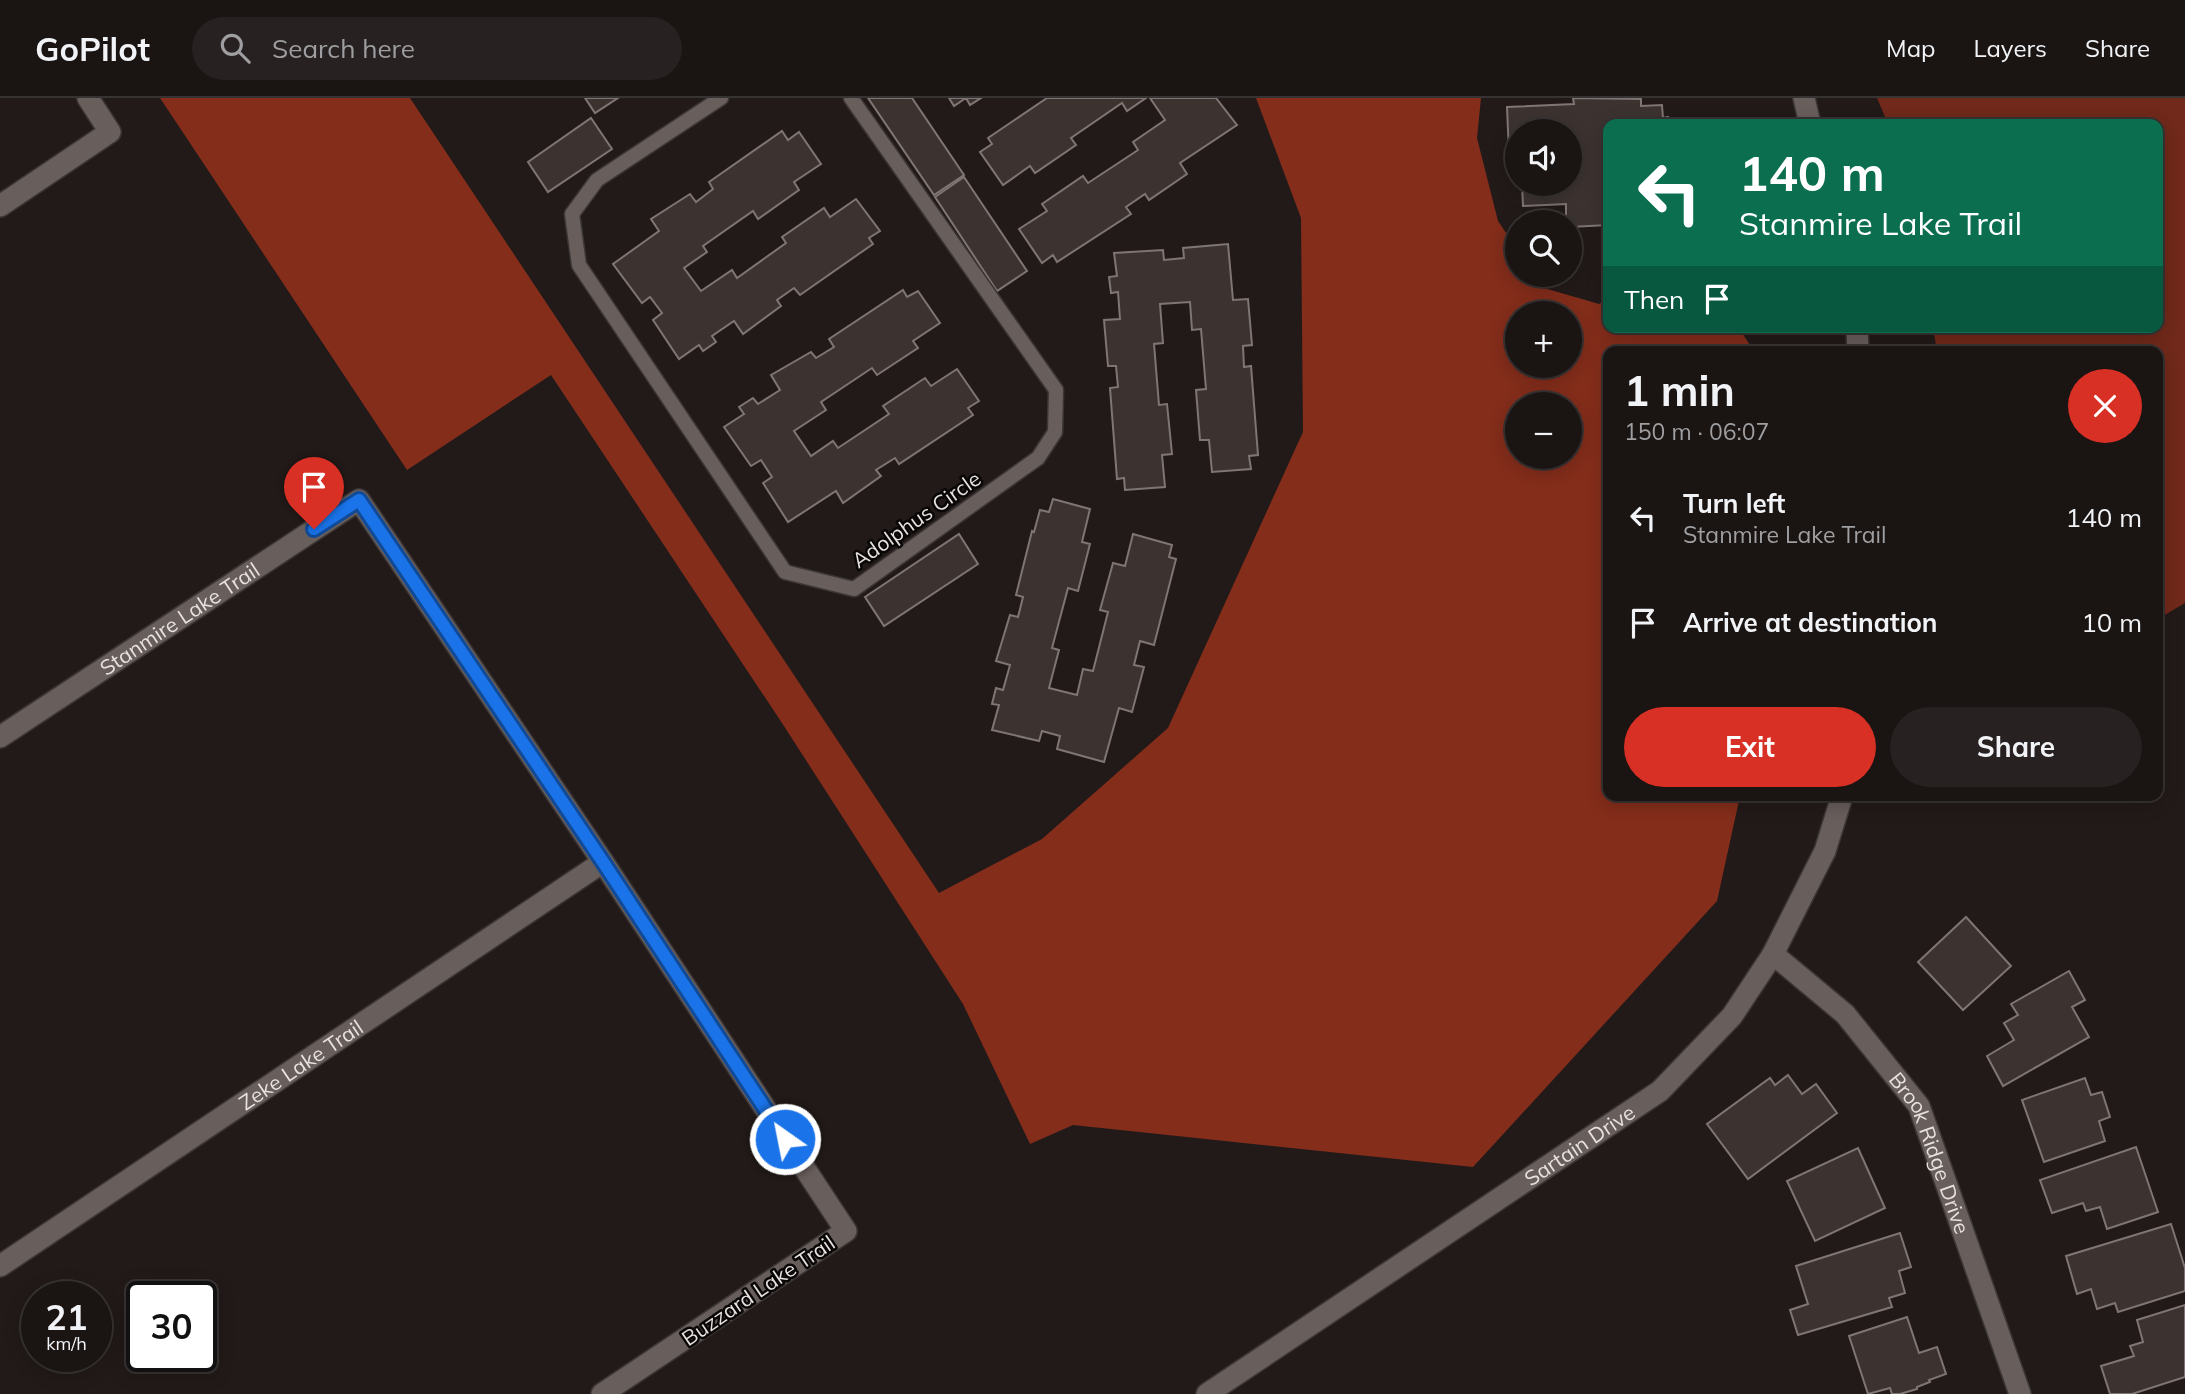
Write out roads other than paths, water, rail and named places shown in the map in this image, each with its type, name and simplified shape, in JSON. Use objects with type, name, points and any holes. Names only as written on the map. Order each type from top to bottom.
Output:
[{"type":"street","points":[[0,205],[110,132],[88,98]]},
{"type":"street","points":[[1804,98],[1810,119]]},
{"type":"street","name":"Stanmire Lake Trail","points":[[0,737],[359,500]]},
{"type":"street","name":"Buzzard Lake Trail","points":[[359,500],[603,862],[846,1231],[634,1385],[602,1394]]},
{"type":"street","name":"Sartain Drive","points":[[1207,1394],[1660,1091],[1732,1016],[1773,954],[1825,852],[1840,801]]},
{"type":"street","name":"Zeke Lake Trail","points":[[0,1266],[603,862]]},
{"type":"street","name":"Brook Ridge Drive","points":[[1773,954],[1845,1014],[1919,1106],[2020,1394]]},
{"type":"lane","name":"Adolphus Circle","points":[[721,98],[597,180],[572,214],[579,265],[785,572],[853,589],[1038,458],[1055,432],[1056,390],[851,98]]}]
